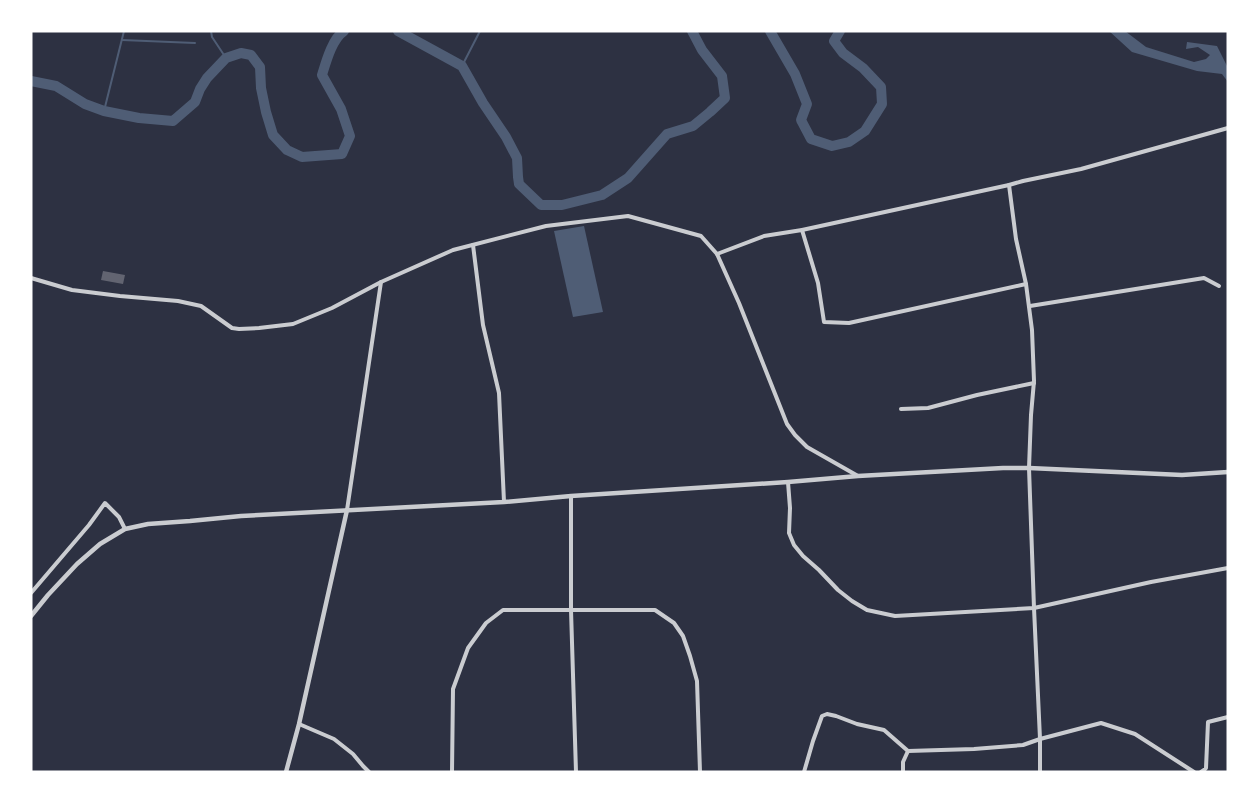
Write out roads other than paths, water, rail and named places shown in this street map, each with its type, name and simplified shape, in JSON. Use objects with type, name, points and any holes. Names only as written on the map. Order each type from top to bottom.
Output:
[{"type":"street","points":[[717,254],[764,236],[802,230],[1080,169],[1228,128]]},
{"type":"street","points":[[1009,185],[1016,239],[1030,306],[1032,330],[1034,383],[1029,468],[1040,772]]},
{"type":"street","points":[[31,278],[72,290],[178,301],[201,306],[232,328],[293,324],[332,308],[381,282],[453,250],[546,226],[628,216],[701,236],[717,254],[740,303],[787,424],[807,447],[858,476]]},
{"type":"street","points":[[802,230],[818,283],[824,322],[850,323],[1026,284]]},
{"type":"street","points":[[473,245],[483,325],[499,393],[504,502]]},
{"type":"street","points":[[1030,306],[1204,278],[1218,286]]},
{"type":"street","points":[[286,772],[299,724],[347,510],[381,282]]},
{"type":"street","points":[[901,409],[928,408],[977,394],[1034,383]]},
{"type":"street","points":[[31,616],[77,564],[100,544],[125,529],[148,524],[241,516],[504,502],[858,476],[1003,468],[1182,475],[1228,472]]},
{"type":"street","points":[[788,482],[789,533],[794,545],[838,590],[852,601],[867,610],[895,616],[1034,608],[1142,584],[1228,568]]},
{"type":"street","points":[[572,496],[571,610],[576,772]]},
{"type":"street","points":[[31,593],[89,525],[105,503],[119,517],[125,529]]},
{"type":"street","points":[[452,772],[452,690],[468,648],[486,623],[503,610],[654,610],[674,623],[683,636],[690,656],[697,681],[700,772]]},
{"type":"street","points":[[804,772],[822,716],[827,714],[857,724],[884,730],[908,751],[1023,745],[1101,723],[1135,734],[1194,772]]},
{"type":"street","points":[[1201,772],[1206,768],[1208,722],[1228,717]]},
{"type":"street","points":[[299,724],[334,739],[353,754],[369,772]]},
{"type":"street","points":[[903,772],[903,762],[908,751]]},
{"type":"water","points":[[1109,31],[1125,31],[1146,47],[1194,62],[1206,59],[1210,55],[1198,47],[1186,49],[1187,42],[1217,46],[1228,68],[1228,82],[1222,74],[1197,71],[1132,52]]},
{"type":"water","points":[[584,226],[603,312],[573,317],[554,231]]},
{"type":"waterway","points":[[104,111],[124,31]]},
{"type":"waterway","points":[[211,31],[212,37],[226,58]]},
{"type":"waterway","points":[[31,81],[56,86],[85,104],[104,111],[139,118],[173,121],[195,102],[207,78],[226,58],[241,53],[251,55],[260,67],[261,88],[273,135],[287,150],[302,157],[342,154],[350,136],[341,109],[322,75],[333,45],[344,31]]},
{"type":"waterway","points":[[398,31],[462,66],[517,158],[519,184],[541,205],[562,205],[602,195],[628,178],[667,134],[693,126],[725,98],[722,76],[702,50],[692,31]]},
{"type":"waterway","points":[[462,66],[480,31]]},
{"type":"waterway","points":[[770,31],[795,74],[807,104],[801,120],[811,139],[832,146],[849,142],[865,131],[882,104],[881,87],[863,68],[843,53],[834,41],[840,31]]},
{"type":"waterway","points":[[122,40],[195,43]]}]
